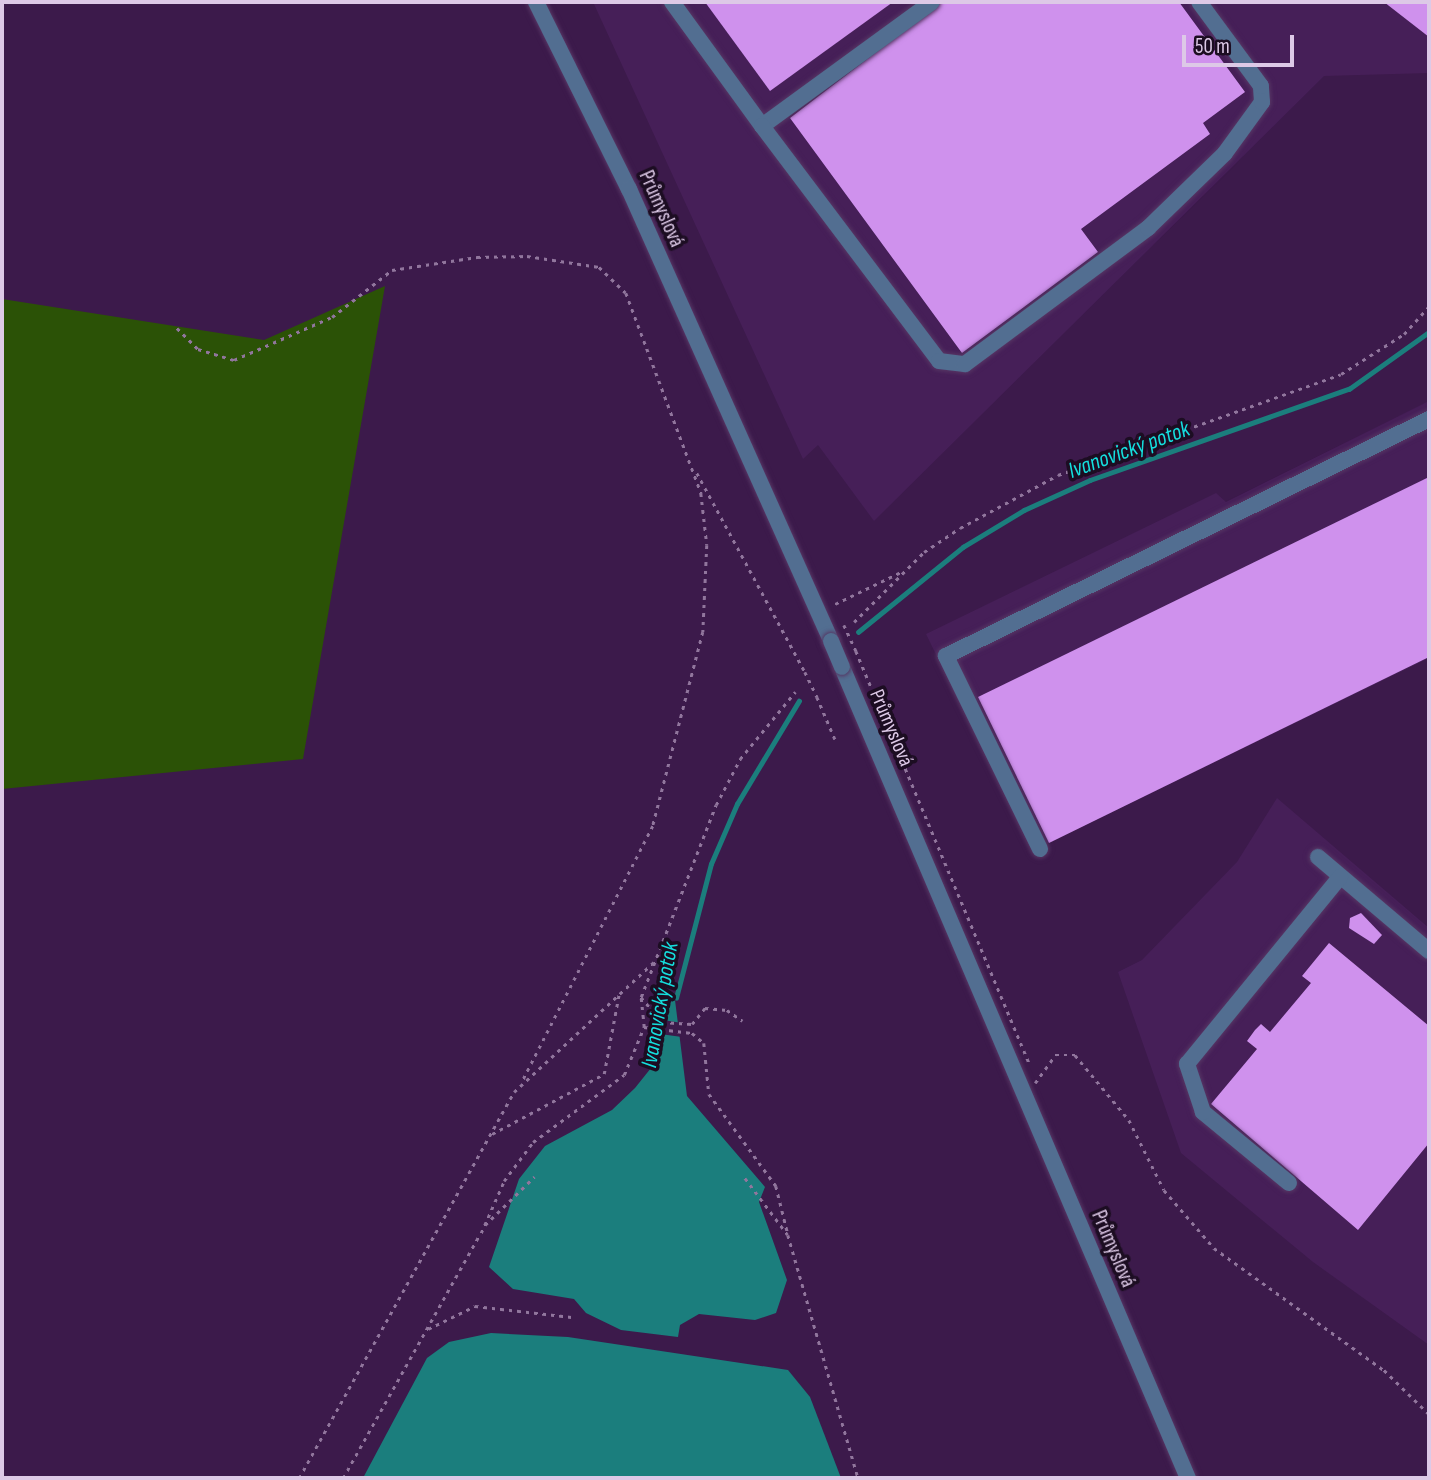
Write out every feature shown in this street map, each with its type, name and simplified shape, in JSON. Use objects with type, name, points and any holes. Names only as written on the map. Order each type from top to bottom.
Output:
[{"type":"street","name":"Průmyslová","points":[[536,2],[618,166],[831,641],[1188,1478]]},
{"type":"street","points":[[672,2],[939,361],[965,364],[1148,228],[1225,153],[1262,102],[1261,86],[1199,2]]},
{"type":"street","points":[[762,126],[932,2]]},
{"type":"street","points":[[1040,849],[946,656],[1429,419]]},
{"type":"street","points":[[1318,858],[1429,951]]},
{"type":"street","points":[[1289,1183],[1203,1112],[1187,1064],[1340,877]]},
{"type":"path","points":[[177,328],[198,349],[234,360],[332,317],[392,270],[504,255],[599,267],[626,293],[692,463],[805,672],[835,739]]},
{"type":"path","points":[[853,622],[903,571],[960,528],[1058,475],[1341,374],[1404,334],[1429,306]]},
{"type":"path","points":[[299,1478],[523,1080],[653,826],[687,707],[708,587],[705,516],[692,463]]},
{"type":"path","points":[[835,604],[903,571]]},
{"type":"path","points":[[844,625],[856,651]]},
{"type":"path","points":[[343,1478],[481,1233],[519,1157],[545,1130],[616,1084],[644,1027],[641,997],[660,957],[716,804],[740,760],[795,692]]},
{"type":"path","points":[[523,1080],[660,957]]},
{"type":"path","points":[[492,1134],[604,1074],[619,994]]},
{"type":"path","points":[[641,997],[662,1022],[684,1025],[705,1008],[727,1010],[743,1021]]},
{"type":"path","points":[[644,1027],[683,1031],[704,1043],[709,1094],[776,1186],[858,1478]]},
{"type":"path","points":[[1033,1086],[1055,1055],[1075,1055],[1129,1120],[1164,1190],[1214,1248],[1384,1370],[1429,1414]]},
{"type":"path","points":[[481,1233],[534,1177]]},
{"type":"path","points":[[745,1178],[788,1236]]},
{"type":"path","points":[[426,1331],[475,1306],[571,1317]]},
{"type":"shaded area","points":[[593,2],[1429,2],[1429,73],[1324,76],[874,521],[818,445],[803,459]]},
{"type":"shaded area","points":[[385,286],[303,759],[2,789],[2,299],[264,340]]},
{"type":"shaded area","points":[[1429,401],[1429,658],[1032,851],[926,634],[1216,493],[1226,502]]},
{"type":"shaded area","points":[[1277,798],[1429,928],[1429,1345],[1313,1262],[1181,1153],[1118,972],[1142,960],[1237,862]]},
{"type":"shaded area","points":[[674,992],[687,1096],[765,1187],[759,1202],[787,1280],[776,1313],[755,1320],[699,1314],[680,1325],[678,1337],[621,1330],[586,1313],[574,1299],[513,1289],[489,1267],[519,1179],[545,1146],[612,1110],[635,1088],[651,1068]]},
{"type":"shaded area","points":[[491,1333],[568,1337],[788,1370],[810,1397],[841,1478],[363,1478],[427,1358],[449,1342]]},
{"type":"pier","points":[[663,1020],[682,1023],[682,1037],[660,1034]]},
{"type":"building","points":[[705,2],[893,2],[770,91]]},
{"type":"building","points":[[942,2],[1179,2],[1245,92],[1203,123],[1210,134],[1081,229],[1098,252],[962,353],[790,118]]},
{"type":"building","points":[[1384,2],[1429,2],[1429,37]]},
{"type":"building","points":[[1429,477],[1429,657],[1049,843],[978,697]]},
{"type":"building","points":[[1361,913],[1382,935],[1374,944],[1349,928],[1350,918]]},
{"type":"building","points":[[1329,943],[1429,1026],[1429,1143],[1358,1230],[1211,1104],[1257,1049],[1247,1041],[1255,1030],[1261,1024],[1270,1032],[1311,983],[1302,976]]},
{"type":"waterway","name":"Ivanovický potok","points":[[858,632],[963,547],[1024,510],[1090,480],[1349,389],[1429,332]]},
{"type":"waterway","name":"Ivanovický potok","points":[[676,998],[711,864],[737,804],[799,701]]}]
